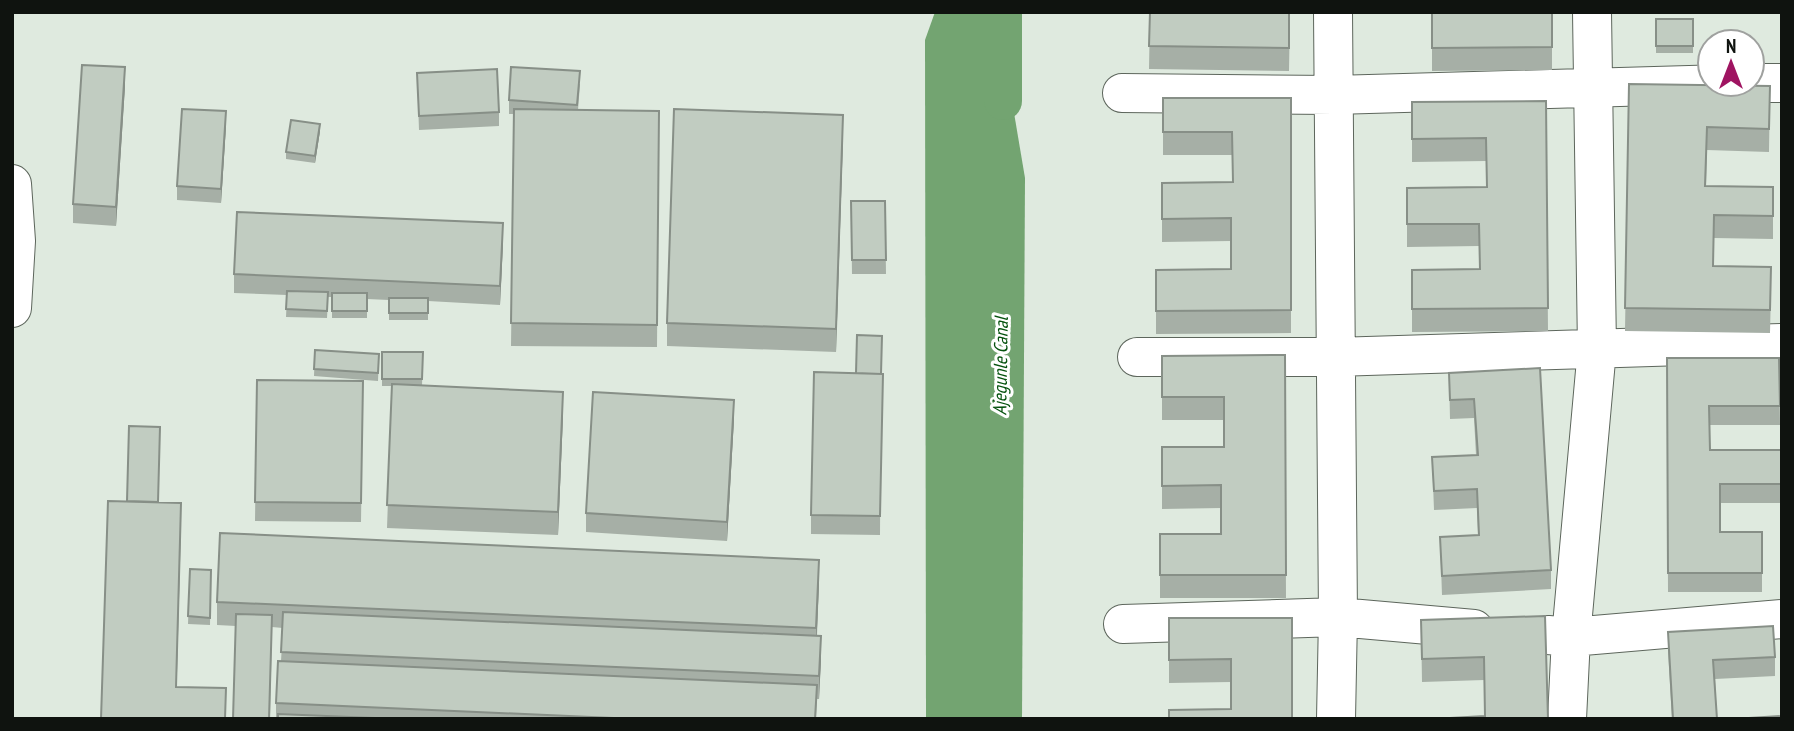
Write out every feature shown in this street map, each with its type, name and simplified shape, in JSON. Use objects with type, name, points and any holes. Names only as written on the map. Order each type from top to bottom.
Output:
[{"type":"street","points":[[1333,12],[1337,329],[1336,719]]},
{"type":"street","points":[[1567,719],[1571,637],[1597,349],[1592,12]]},
{"type":"street","points":[[1122,93],[1334,95],[1696,85]]},
{"type":"street","points":[[12,184],[16,241],[12,308]]},
{"type":"street","points":[[1137,357],[1335,357],[1782,343]]},
{"type":"street","points":[[1123,624],[1338,617],[1571,637],[1782,619]]},
{"type":"water","points":[[935,12],[997,12],[1025,178],[1022,719],[926,719],[925,40]]},
{"type":"building","points":[[1150,12],[1289,12],[1289,48],[1149,46]]},
{"type":"building","points":[[1432,12],[1552,12],[1552,47],[1432,48]]},
{"type":"building","points":[[1656,19],[1693,19],[1693,46],[1656,46]]},
{"type":"building","points":[[82,65],[125,67],[116,207],[73,204]]},
{"type":"building","points":[[511,67],[580,71],[577,105],[509,100]]},
{"type":"building","points":[[497,69],[499,112],[419,116],[417,73]]},
{"type":"building","points":[[1629,84],[1696,85],[1696,98],[1766,98],[1766,86],[1770,86],[1769,129],[1707,127],[1705,186],[1773,187],[1773,216],[1714,215],[1713,266],[1771,267],[1770,310],[1625,308]]},
{"type":"building","points":[[1163,98],[1291,98],[1291,310],[1156,311],[1156,270],[1231,269],[1231,218],[1162,219],[1162,183],[1233,182],[1232,132],[1163,132]]},
{"type":"building","points":[[1546,101],[1548,308],[1412,309],[1412,270],[1480,269],[1479,224],[1407,224],[1407,188],[1487,187],[1486,138],[1412,139],[1412,102]]},
{"type":"building","points":[[182,109],[226,111],[221,189],[177,186]]},
{"type":"building","points":[[514,109],[659,111],[657,325],[511,323]]},
{"type":"building","points":[[674,109],[843,115],[836,329],[667,323]]},
{"type":"building","points":[[291,120],[320,124],[315,156],[286,152]]},
{"type":"building","points":[[851,201],[885,201],[886,260],[852,260]]},
{"type":"building","points":[[237,212],[503,223],[500,286],[234,274]]},
{"type":"building","points":[[287,291],[328,292],[327,311],[286,309]]},
{"type":"building","points":[[332,293],[367,293],[367,311],[332,311]]},
{"type":"building","points":[[389,298],[428,298],[428,313],[389,313]]},
{"type":"building","points":[[857,335],[882,336],[881,374],[856,373]]},
{"type":"building","points":[[315,350],[379,354],[378,373],[314,369]]},
{"type":"building","points":[[382,352],[423,352],[422,379],[382,379]]},
{"type":"building","points":[[1285,355],[1286,575],[1160,575],[1160,534],[1221,534],[1221,485],[1162,486],[1162,447],[1224,447],[1224,397],[1162,397],[1162,356]]},
{"type":"building","points":[[1667,358],[1779,358],[1780,406],[1709,406],[1710,450],[1782,450],[1782,484],[1720,484],[1720,532],[1762,532],[1762,573],[1668,573]]},
{"type":"building","points":[[1540,368],[1551,570],[1442,576],[1440,537],[1479,535],[1477,489],[1434,491],[1432,457],[1478,455],[1474,399],[1450,400],[1449,373]]},
{"type":"building","points":[[814,372],[883,374],[880,516],[811,515]]},
{"type":"building","points":[[257,380],[363,381],[361,503],[255,502]]},
{"type":"building","points":[[392,384],[563,392],[558,512],[387,505]]},
{"type":"building","points":[[593,392],[734,400],[727,522],[586,513]]},
{"type":"building","points":[[129,426],[160,427],[158,502],[127,501]]},
{"type":"building","points":[[108,501],[181,503],[176,687],[226,688],[225,719],[101,719]]},
{"type":"building","points":[[220,533],[819,560],[816,628],[217,602]]},
{"type":"building","points":[[190,569],[211,570],[210,618],[188,616]]},
{"type":"building","points":[[283,612],[821,636],[819,676],[281,652]]},
{"type":"building","points":[[236,614],[272,615],[269,719],[233,719]]},
{"type":"building","points":[[1545,616],[1548,719],[1432,719],[1485,716],[1484,657],[1422,659],[1421,620]]},
{"type":"building","points":[[1169,618],[1292,618],[1292,719],[1169,719],[1169,710],[1231,709],[1231,659],[1169,660]]},
{"type":"building","points":[[1773,626],[1775,657],[1713,660],[1717,719],[1673,719],[1668,632]]},
{"type":"building","points":[[278,661],[817,685],[815,719],[636,719],[276,703]]},
{"type":"building","points":[[278,714],[399,719],[278,719]]},
{"type":"building","points":[[1782,716],[1782,719],[1733,719]]},
{"type":"waterway","name":"Ajegunle Canal","points":[[1003,12],[1003,101]]}]
